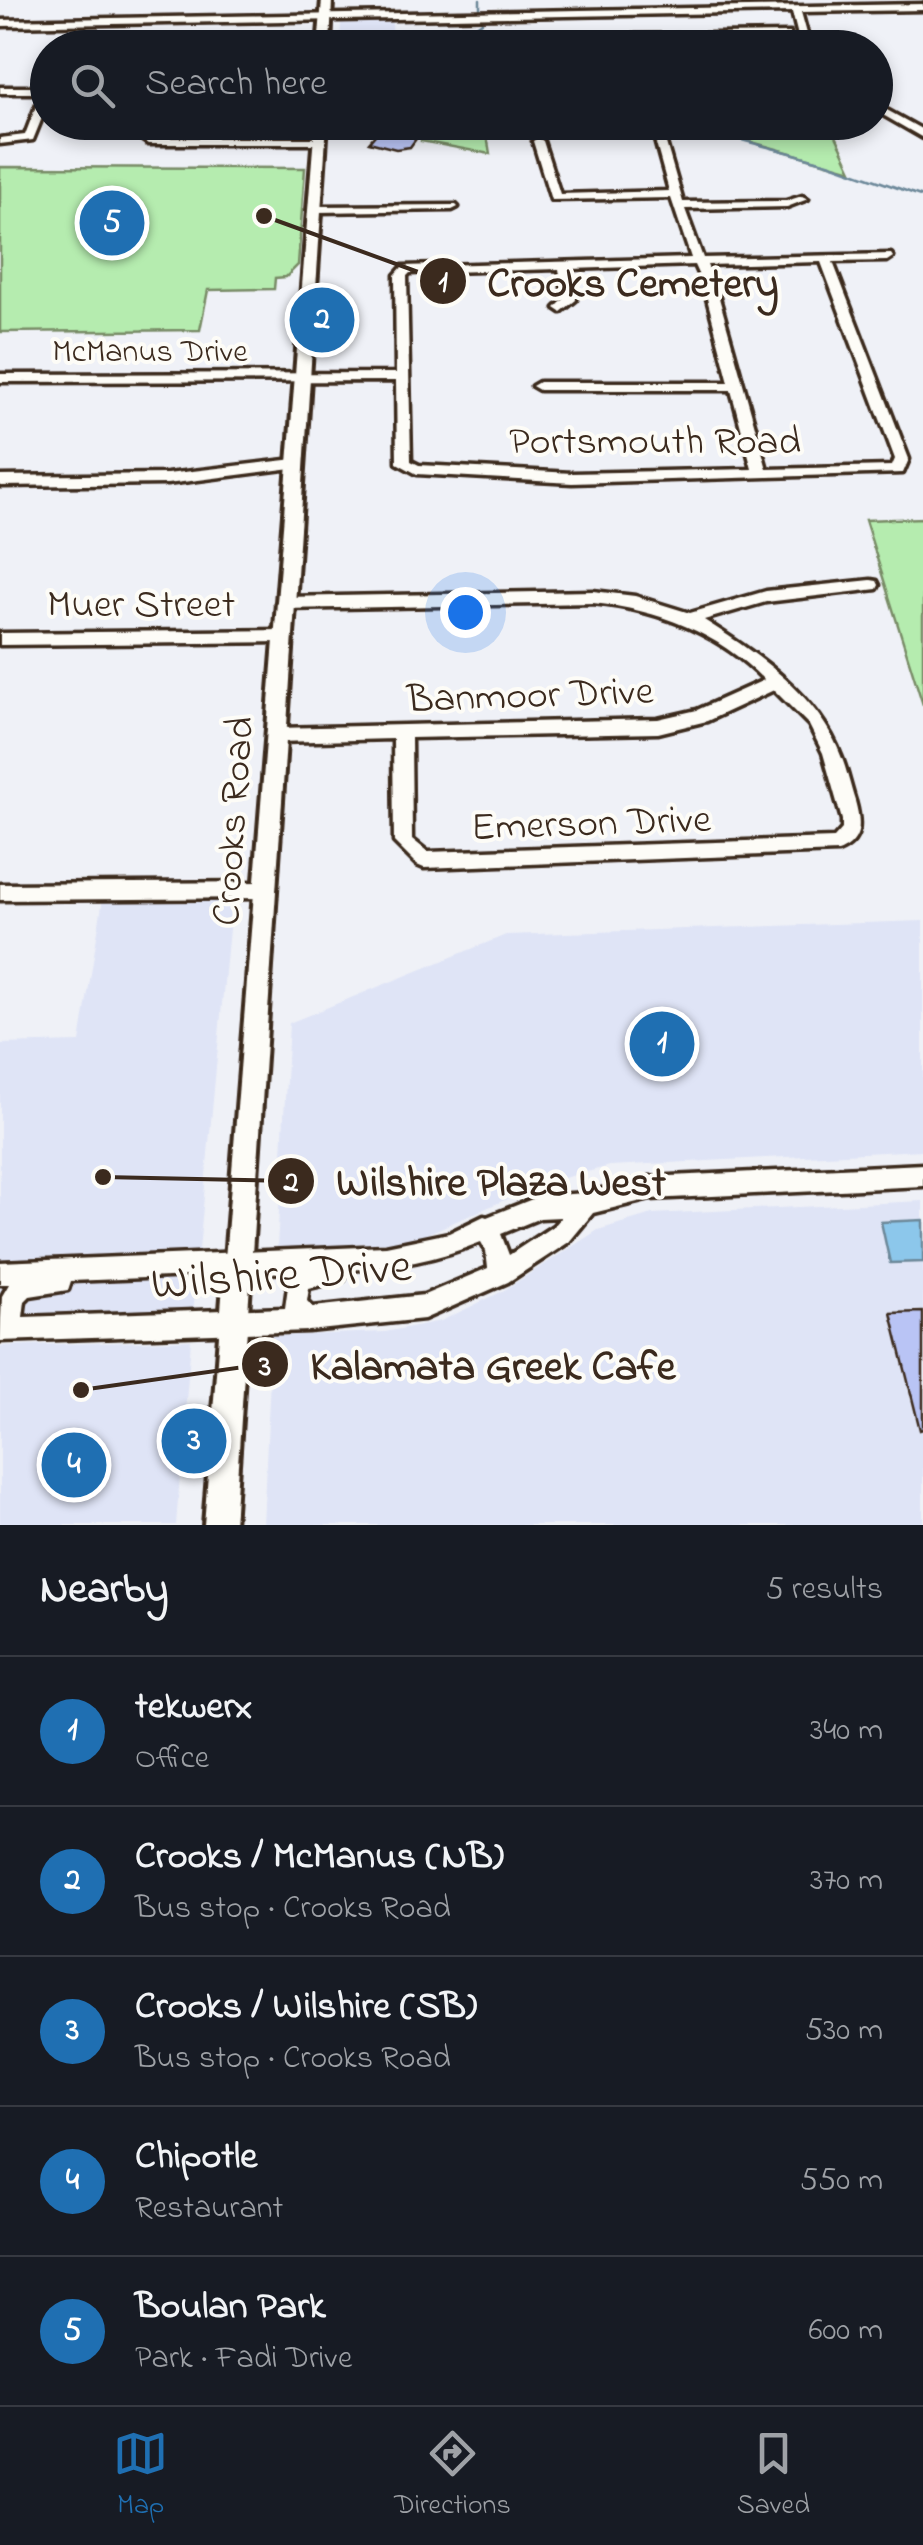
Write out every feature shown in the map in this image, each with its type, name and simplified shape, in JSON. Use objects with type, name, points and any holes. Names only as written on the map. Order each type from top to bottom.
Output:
[{"type":"main road","points":[[325,30],[327,0]]},
{"type":"main road","name":"Crooks Road","points":[[219,1525],[320,140]]},
{"type":"street","points":[[592,0],[595,13]]},
{"type":"street","points":[[0,23],[595,13],[729,5],[791,10],[923,8]]},
{"type":"street","points":[[791,10],[793,26],[800,30]]},
{"type":"street","points":[[628,12],[632,30]]},
{"type":"street","points":[[0,90],[30,90]]},
{"type":"street","points":[[893,117],[923,135]]},
{"type":"street","points":[[0,140],[30,136]]},
{"type":"street","points":[[145,140],[250,142],[270,147],[320,144]]},
{"type":"street","points":[[538,140],[555,198],[787,204],[802,199]]},
{"type":"street","points":[[660,140],[676,200],[710,287],[760,474]]},
{"type":"street","points":[[318,209],[452,206]]},
{"type":"street","points":[[402,373],[404,271],[887,257]]},
{"type":"street","name":"Portsmouth Road","points":[[402,373],[402,460],[407,466],[560,478],[894,471],[902,467],[826,258]]},
{"type":"street","points":[[561,308],[570,300],[564,264]]},
{"type":"street","name":"McManus Drive","points":[[0,378],[402,373]]},
{"type":"street","points":[[540,386],[737,386]]},
{"type":"street","points":[[0,481],[167,479],[295,464]]},
{"type":"street","points":[[690,620],[751,600],[871,585]]},
{"type":"street","points":[[284,603],[593,597],[636,602],[690,620],[742,650],[777,681]]},
{"type":"street","name":"Muer Street","points":[[0,638],[283,636]]},
{"type":"street","name":"Banmoor Drive","points":[[277,735],[673,724],[777,681]]},
{"type":"street","name":"Emerson Drive","points":[[402,732],[403,842],[424,860],[830,847],[851,832],[826,738],[777,681]]},
{"type":"street","points":[[0,892],[266,890]]},
{"type":"street","name":"Wilshire Drive","points":[[0,1272],[386,1258],[450,1244],[540,1207],[586,1204],[621,1193],[693,1184],[923,1175]]},
{"type":"street","name":"Wilshire Drive","points":[[88,1271],[59,1282],[24,1285],[14,1296],[5,1329],[234,1322],[424,1307],[500,1274],[560,1234],[586,1204]]},
{"type":"street","points":[[484,1228],[497,1248],[500,1274]]},
{"type":"street","points":[[309,1318],[297,1310],[294,1299],[303,1275],[418,1265],[450,1244]]},
{"type":"shaded area","points":[[392,22],[392,30],[341,30],[341,23]]},
{"type":"shaded area","points":[[232,897],[193,1314],[0,1319],[0,1044],[80,1042],[103,899]]},
{"type":"shaded area","points":[[923,921],[923,1150],[610,1166],[544,1183],[422,1236],[390,1242],[277,1248],[289,1023],[506,935]]},
{"type":"shaded area","points":[[923,1201],[923,1525],[263,1525],[272,1336],[385,1332],[441,1321],[501,1292],[598,1230],[652,1214]]},
{"type":"shaded area","points":[[191,1340],[176,1525],[0,1525],[0,1346]]},
{"type":"green space","points":[[488,140],[490,154],[421,141]]},
{"type":"green space","points":[[744,140],[838,140],[852,170]]},
{"type":"green space","points":[[0,167],[305,168],[298,265],[286,277],[275,278],[274,289],[208,290],[200,330],[0,332]]},
{"type":"green space","points":[[923,518],[923,705],[865,520]]},
{"type":"water","points":[[923,1220],[923,1262],[890,1263],[881,1222]]},
{"type":"building","points":[[415,140],[410,147],[396,149],[369,142]]},
{"type":"building","points":[[923,1312],[923,1429],[920,1430],[891,1313]]},
{"type":"waterway","points":[[480,0],[480,9]]},
{"type":"waterway","points":[[473,30],[482,22]]},
{"type":"waterway","points":[[742,140],[828,163],[923,197]]},
{"type":"place","name":"Crooks Cemetery","points":[[264,216]]},
{"type":"place","name":"Boulan Park","points":[[112,223]]},
{"type":"place","name":"Crooks / McManus (NB)","points":[[322,320]]},
{"type":"place","name":"tekwerx","points":[[662,1044]]},
{"type":"place","name":"Wilshire Plaza West","points":[[103,1177]]},
{"type":"place","name":"Kalamata Greek Cafe","points":[[81,1390]]},
{"type":"place","name":"Crooks / Wilshire (SB)","points":[[194,1441]]},
{"type":"place","name":"Chipotle","points":[[74,1465]]}]
